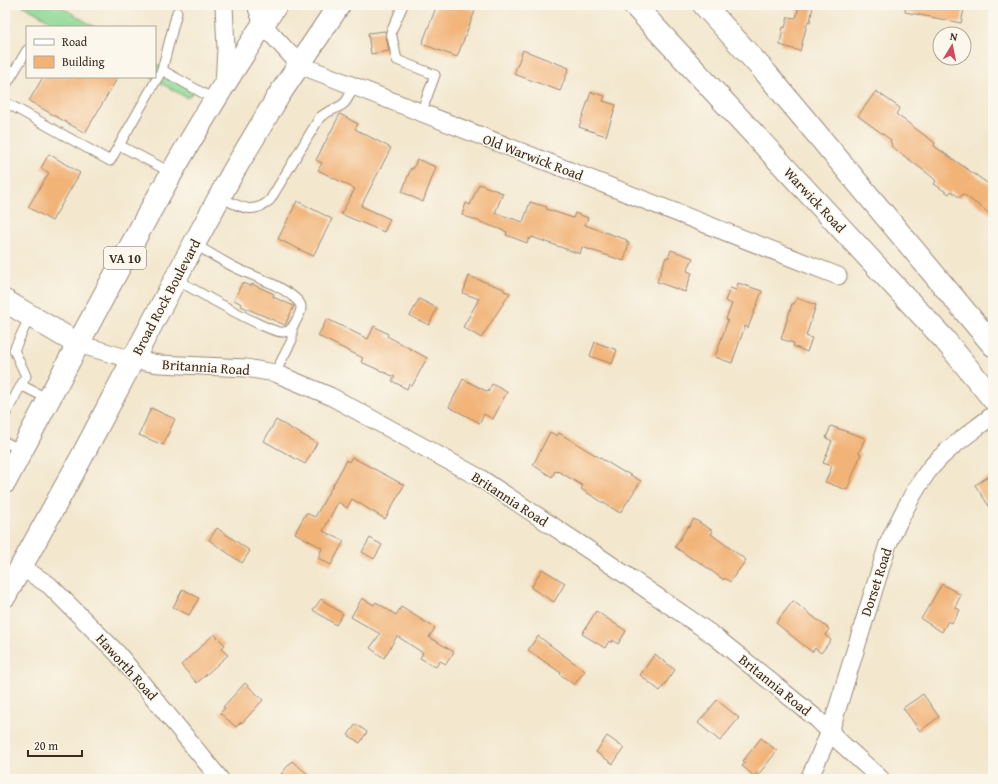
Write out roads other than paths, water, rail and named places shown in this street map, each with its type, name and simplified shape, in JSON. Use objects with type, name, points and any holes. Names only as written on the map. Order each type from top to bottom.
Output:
[{"type":"main road","name":"VA 10","points":[[5,482],[13,446],[49,399],[172,173],[220,93],[259,15],[276,5]]},
{"type":"main road","name":"Broad Rock Boulevard","points":[[5,596],[80,460],[220,197],[279,95],[339,5]]},
{"type":"main road","name":"Warwick Road","points":[[634,5],[944,339],[993,398]]},
{"type":"main road","points":[[704,5],[766,73],[993,345]]},
{"type":"main road","points":[[5,301],[78,344]]},
{"type":"street","points":[[220,93],[226,49],[224,5]]},
{"type":"street","name":"Old Warwick Road","points":[[259,15],[300,65],[421,114],[838,276]]},
{"type":"street","name":"Britannia Road","points":[[78,344],[133,360],[160,364],[246,368],[275,373],[330,396],[480,478],[601,558],[713,635],[817,719],[881,779]]},
{"type":"street","name":"Dorset Road","points":[[809,779],[830,732],[888,544],[901,516],[926,473],[947,452],[993,415]]},
{"type":"street","name":"Haworth Road","points":[[21,567],[49,585],[118,654],[220,779]]},
{"type":"lane","points":[[403,5],[391,32],[397,60],[435,75],[421,114]]},
{"type":"lane","points":[[5,102],[110,161],[162,70],[177,12]]},
{"type":"lane","points":[[5,87],[26,52]]},
{"type":"lane","points":[[162,70],[220,93]]},
{"type":"lane","points":[[220,197],[238,206],[248,208],[257,208],[264,205],[270,200],[320,116],[328,111],[343,106],[353,87]]},
{"type":"lane","points":[[119,145],[172,173]]},
{"type":"lane","points":[[194,244],[237,268],[292,295],[300,302],[302,307],[292,328],[292,340],[275,373]]},
{"type":"lane","points":[[175,279],[268,329],[284,332],[292,328]]},
{"type":"lane","points":[[5,414],[12,392],[22,385],[26,376],[9,349],[30,316]]},
{"type":"lane","points":[[22,385],[49,399]]}]
